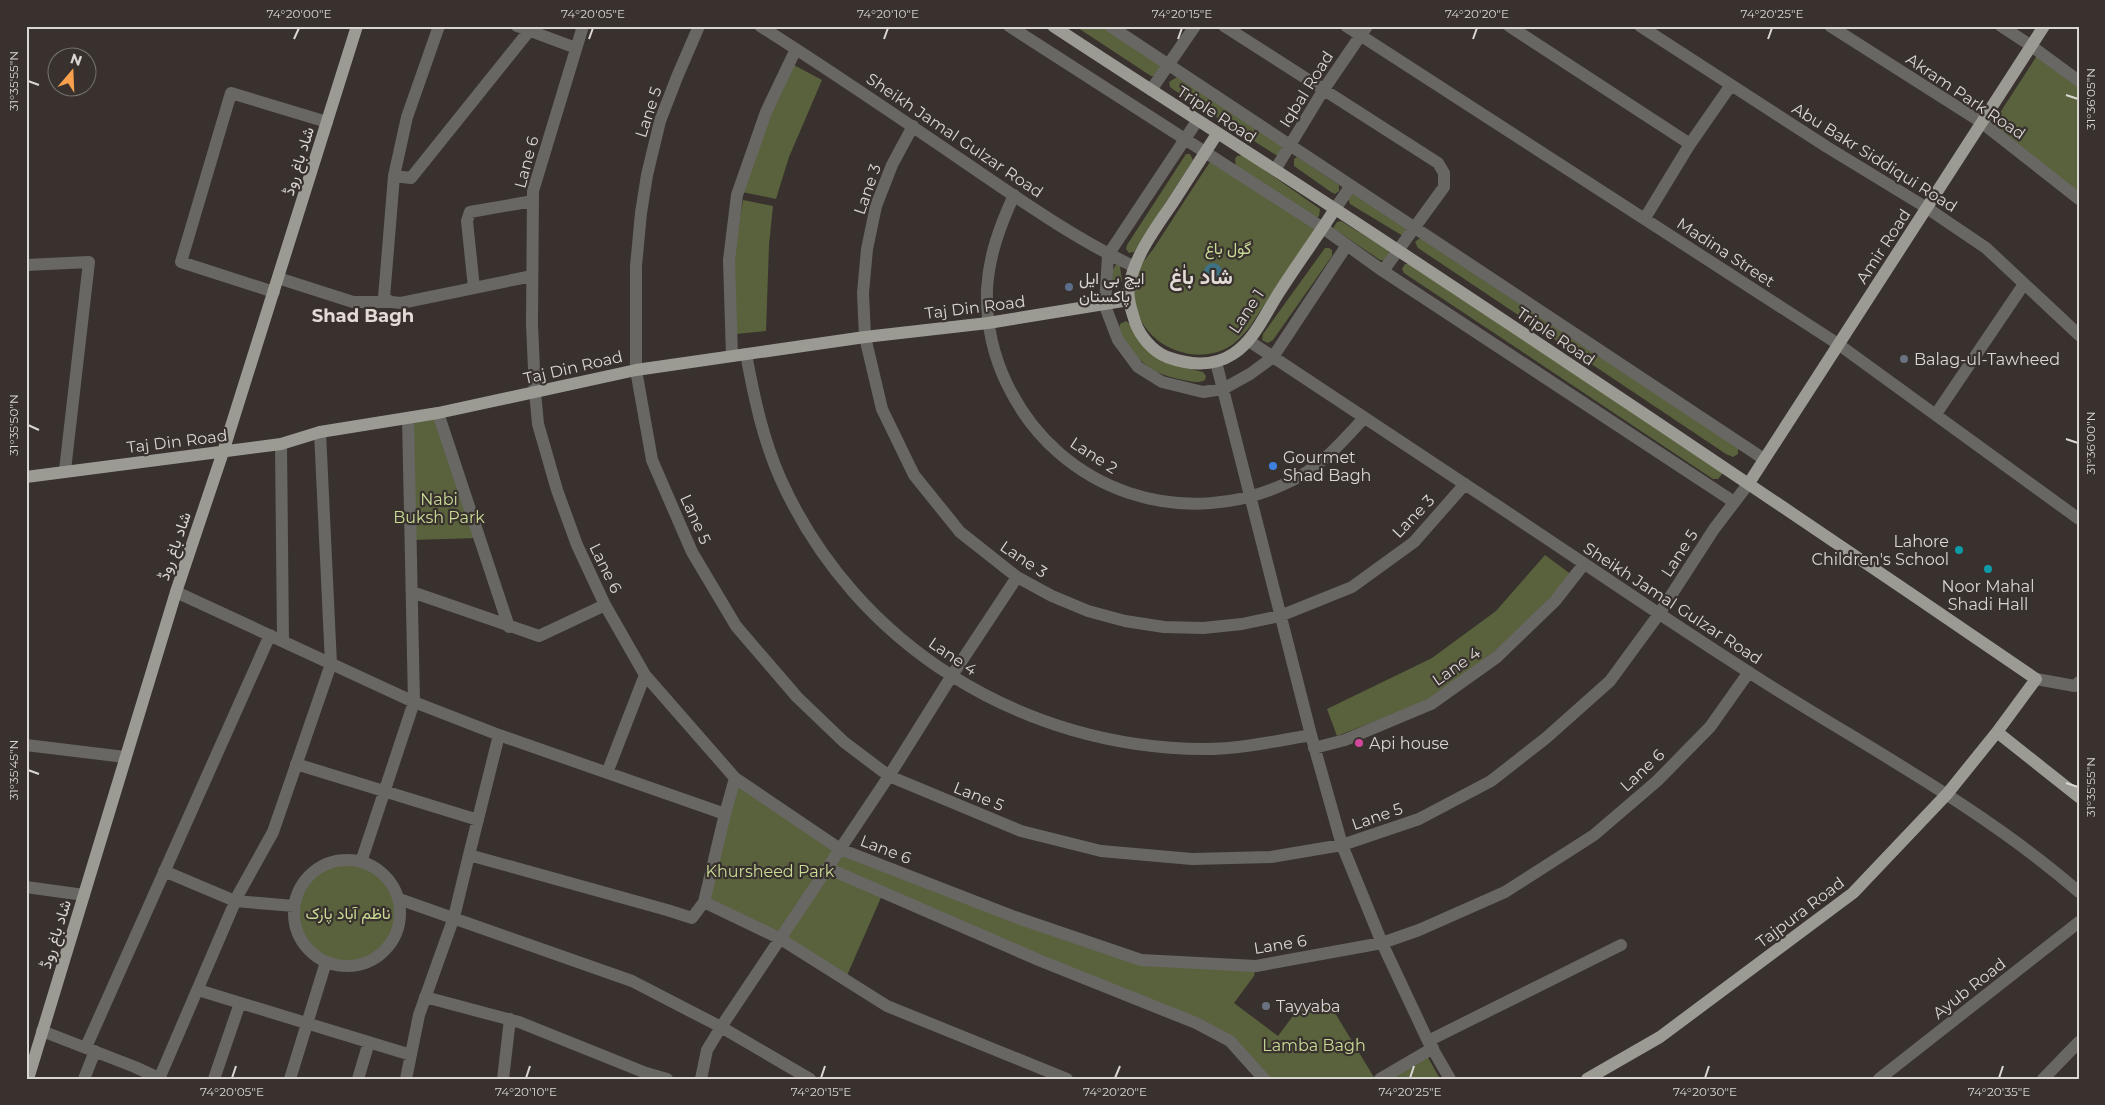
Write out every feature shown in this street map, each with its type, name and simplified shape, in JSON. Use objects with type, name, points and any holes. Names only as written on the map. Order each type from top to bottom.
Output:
[{"type":"main road","name":"شاد باغ روڈ","points":[[28,1079],[30,1062],[42,1031],[176,592],[224,452],[357,26]]},
{"type":"main road","name":"Triple Road","points":[[1054,26],[1217,134],[1336,209],[1749,483],[2036,679]]},
{"type":"main road","name":"Amir Road","points":[[1749,483],[2044,26]]},
{"type":"main road","name":"Lane 1","points":[[1217,134],[1154,232],[1135,267],[1129,288],[1129,300],[1138,331],[1150,346],[1164,356],[1182,363],[1216,362],[1233,354],[1249,341],[1281,289],[1336,209]]},
{"type":"main road","name":"Taj Din Road","points":[[26,477],[64,470],[281,444],[320,432],[438,413],[636,370],[865,337],[988,323],[1105,306],[1129,300]]},
{"type":"main road","name":"Tajpura Road","points":[[1587,1079],[1660,1037],[1853,893],[1947,794],[1997,732],[2036,679]]},
{"type":"main road","points":[[1997,732],[2079,797]]},
{"type":"street","points":[[391,302],[384,298],[394,176],[407,117],[439,26]]},
{"type":"street","name":"Lane 6","points":[[583,26],[533,191],[534,392],[538,424],[557,490],[576,545],[605,605],[645,675],[735,778],[840,849],[1015,917],[1141,960],[1256,966],[1382,943],[1419,930],[1505,892],[1594,835],[1657,781],[1710,727],[1749,672]]},
{"type":"street","name":"Lane 5","points":[[700,26],[676,77],[664,112],[647,175],[636,266],[636,370],[652,460],[692,552],[736,626],[797,697],[844,742],[889,776],[1021,830],[1101,851],[1192,859],[1261,858],[1342,845],[1419,819],[1491,781],[1546,738],[1610,681],[1659,614],[1714,529],[1749,483]]},
{"type":"street","name":"Sheikh Jamal Gulzar Road","points":[[760,26],[1014,195],[1108,255],[1135,267]]},
{"type":"street","points":[[1009,26],[1323,228],[1383,271],[1734,502]]},
{"type":"street","points":[[1110,26],[1350,187],[1764,459]]},
{"type":"street","points":[[1151,90],[1195,26]]},
{"type":"street","points":[[1224,26],[1438,163],[1444,173],[1444,187],[1383,271]]},
{"type":"street","name":"Madina Street","points":[[1346,26],[1364,30],[1645,218],[1838,344],[2079,518]]},
{"type":"street","points":[[1509,26],[1690,144]]},
{"type":"street","name":"Abu Bakr Siddiqui Road","points":[[1640,26],[1927,208],[1986,248],[2079,335]]},
{"type":"street","name":"Akram Park Road","points":[[1830,26],[1981,122],[2079,199]]},
{"type":"street","points":[[2001,26],[2079,81]]},
{"type":"street","points":[[394,176],[411,178],[523,28],[576,48]]},
{"type":"street","name":"Iqbal Road","points":[[1276,170],[1324,89],[1364,30]]},
{"type":"street","points":[[732,356],[729,260],[737,195],[766,112],[796,49]]},
{"type":"street","points":[[1645,218],[1690,144],[1731,85]]},
{"type":"street","points":[[274,292],[181,262],[231,93],[327,122]]},
{"type":"street","points":[[1197,121],[1108,255],[1105,306],[1118,340],[1138,367],[1162,382],[1202,392],[1223,389],[1250,374],[1273,357],[1347,245]]},
{"type":"street","name":"Lane 3","points":[[912,126],[892,165],[876,206],[869,240],[863,293],[865,337],[882,408],[914,475],[960,532],[1017,577],[1052,596],[1088,611],[1125,621],[1203,628],[1242,624],[1280,616],[1352,587],[1414,542],[1465,484]]},
{"type":"street","points":[[1336,209],[1350,187]]},
{"type":"street","name":"Lane 2","points":[[1014,195],[1000,225],[991,257],[987,290],[988,323],[999,366],[1018,406],[1045,441],[1079,470],[1119,490],[1162,502],[1206,504],[1250,498],[1294,480],[1332,453],[1363,418]]},
{"type":"street","points":[[474,288],[467,221],[470,212],[533,202]]},
{"type":"street","points":[[26,265],[89,262],[64,470]]},
{"type":"street","points":[[278,278],[354,302],[401,303],[532,276]]},
{"type":"street","points":[[1936,414],[2024,284]]},
{"type":"street","name":"Sheikh Jamal Gulzar Road","points":[[1249,341],[1659,614],[1831,725],[1947,794],[2054,870],[2079,892]]},
{"type":"street","name":"Lane 4","points":[[746,354],[759,418],[781,480],[812,538],[852,590],[891,631],[951,677],[998,703],[1047,724],[1098,738],[1151,747],[1205,749],[1258,745],[1311,734]]},
{"type":"street","points":[[1216,362],[1314,748],[1342,845],[1382,943],[1430,1045],[1450,1079]]},
{"type":"street","points":[[438,413],[509,627]]},
{"type":"street","points":[[361,862],[414,702],[408,418]]},
{"type":"street","points":[[42,1031],[160,1079],[235,901],[273,832],[331,664],[320,432]]},
{"type":"street","points":[[281,444],[283,642]]},
{"type":"street","name":"Lane 4","points":[[1314,748],[1345,740],[1431,704],[1497,656],[1555,601],[1584,564]]},
{"type":"street","points":[[701,1079],[707,1050],[721,1027],[889,776],[1017,577]]},
{"type":"street","points":[[176,592],[414,702],[499,735],[725,814]]},
{"type":"street","points":[[412,592],[539,636],[605,605]]},
{"type":"street","points":[[84,1079],[90,1049],[164,871],[270,635]]},
{"type":"street","points":[[607,773],[645,675]]},
{"type":"street","points":[[2036,679],[2075,686],[2079,682]]},
{"type":"street","points":[[406,1079],[419,1015],[454,917],[499,735]]},
{"type":"street","points":[[26,745],[126,757]]},
{"type":"street","points":[[296,764],[478,820]]},
{"type":"street","points":[[469,855],[692,918],[704,902],[735,778]]},
{"type":"street","points":[[343,860],[361,862],[378,870],[391,882],[399,899],[401,916],[397,932],[389,947],[376,958],[360,965],[343,966],[326,962],[312,953],[301,940],[295,924],[294,906],[300,889],[310,875],[326,865],[343,860]]},
{"type":"street","points":[[827,868],[1041,961],[1196,1023],[1230,1041],[1264,1079]]},
{"type":"street","points":[[164,871],[235,901],[294,906]]},
{"type":"street","points":[[26,887],[84,895]]},
{"type":"street","points":[[399,899],[632,981],[721,1027],[802,1077]]},
{"type":"street","points":[[704,902],[779,938],[887,1006],[1067,1079]]},
{"type":"street","name":"Ayub Road","points":[[1879,1079],[2079,922]]},
{"type":"street","points":[[1380,1079],[1430,1045],[1621,945]]},
{"type":"street","points":[[290,1079],[326,962]]},
{"type":"street","points":[[198,990],[411,1055]]},
{"type":"street","points":[[425,997],[510,1019],[646,1073],[667,1079]]},
{"type":"street","points":[[214,1079],[240,1003]]},
{"type":"street","points":[[503,1079],[510,1019]]},
{"type":"street","points":[[358,1079],[369,1042]]},
{"type":"street","points":[[2043,1079],[2079,1042]]},
{"type":"green space","points":[[1075,26],[1103,26],[1161,66],[1154,76],[1151,76]]},
{"type":"green space","points":[[2040,51],[2079,81],[2079,201],[1992,125]]},
{"type":"green space","points":[[794,65],[822,80],[789,157],[776,199],[742,192],[767,121]]},
{"type":"green space","points":[[1177,77],[1283,146],[1279,155],[1276,155],[1170,87],[1169,82]]},
{"type":"green space","points":[[1186,154],[1190,154],[1193,160],[1134,252],[1129,253],[1126,249],[1127,245]]},
{"type":"green space","points":[[1243,155],[1320,209],[1319,216],[1317,218],[1236,167],[1235,159],[1237,156]]},
{"type":"green space","points":[[1297,157],[1339,185],[1339,191],[1335,194],[1331,192],[1294,166],[1294,159]]},
{"type":"green space","name":"گول باغ","points":[[1210,162],[1316,228],[1249,328],[1239,339],[1227,348],[1215,353],[1188,354],[1163,344],[1144,326],[1136,305],[1135,282],[1141,266]]},
{"type":"green space","points":[[1354,193],[1406,228],[1403,236],[1350,204],[1348,198]]},
{"type":"green space","points":[[743,200],[773,206],[769,245],[766,331],[736,334],[733,259]]},
{"type":"green space","points":[[1341,221],[1388,250],[1390,256],[1385,261],[1380,260],[1333,228],[1337,222]]},
{"type":"green space","points":[[1420,238],[1738,448],[1738,454],[1733,457],[1726,454],[1418,248],[1415,242]]},
{"type":"green space","points":[[1325,248],[1332,250],[1332,256],[1273,340],[1268,343],[1262,340],[1263,334]]},
{"type":"green space","points":[[1116,264],[1120,266],[1122,281],[1118,284],[1112,280]]},
{"type":"green space","points":[[1405,264],[1410,264],[1723,473],[1718,479],[1713,479],[1404,273],[1402,269]]},
{"type":"green space","points":[[1126,321],[1182,367],[1203,372],[1206,376],[1205,380],[1194,382],[1183,380],[1151,369],[1137,357],[1119,330],[1120,324]]},
{"type":"green space","name":"Nabi Buksh Park","points":[[438,413],[480,538],[411,540],[408,418]]},
{"type":"green space","points":[[1545,555],[1572,575],[1506,643],[1432,699],[1337,736],[1327,709],[1432,658],[1496,611]]},
{"type":"green space","points":[[735,778],[840,849],[1141,960],[1256,966],[1254,976],[1234,1003],[1278,1036],[1298,1009],[1329,1003],[1375,1079],[1264,1079],[1230,1041],[883,893],[845,980],[704,902]]},
{"type":"green space","name":"ناظم آباد پارک","points":[[347,860],[367,864],[384,876],[396,893],[400,913],[396,933],[384,950],[367,962],[347,966],[327,962],[310,950],[298,933],[294,913],[298,893],[310,876],[327,864]]},
{"type":"green space","points":[[1425,1052],[1440,1079],[1380,1079]]},
{"type":"water","points":[[1213,263],[1219,266],[1222,272],[1219,278],[1213,281],[1207,278],[1204,272],[1207,266]]},
{"type":"place","name":"ایچ بی ایل پاکستان","points":[[1069,287]]},
{"type":"place","name":"Balag-ul-Tawheed","points":[[1904,359]]},
{"type":"place","name":"Gourmet Shad Bagh","points":[[1273,466]]},
{"type":"place","name":"Lahore Children's School","points":[[1959,550]]},
{"type":"place","name":"Noor Mahal Shadi Hall","points":[[1988,569]]},
{"type":"place","name":"Api house","points":[[1359,743]]},
{"type":"place","name":"Tayyaba","points":[[1266,1006]]},
{"type":"district","name":"شاد باٰغ","points":[[1201,277]]},
{"type":"district","name":"Shad Bagh","points":[[363,316]]},
{"type":"park label","name":"Khursheed Park","points":[[770,871]]},
{"type":"park label","name":"Lamba Bagh","points":[[1314,1045]]}]
